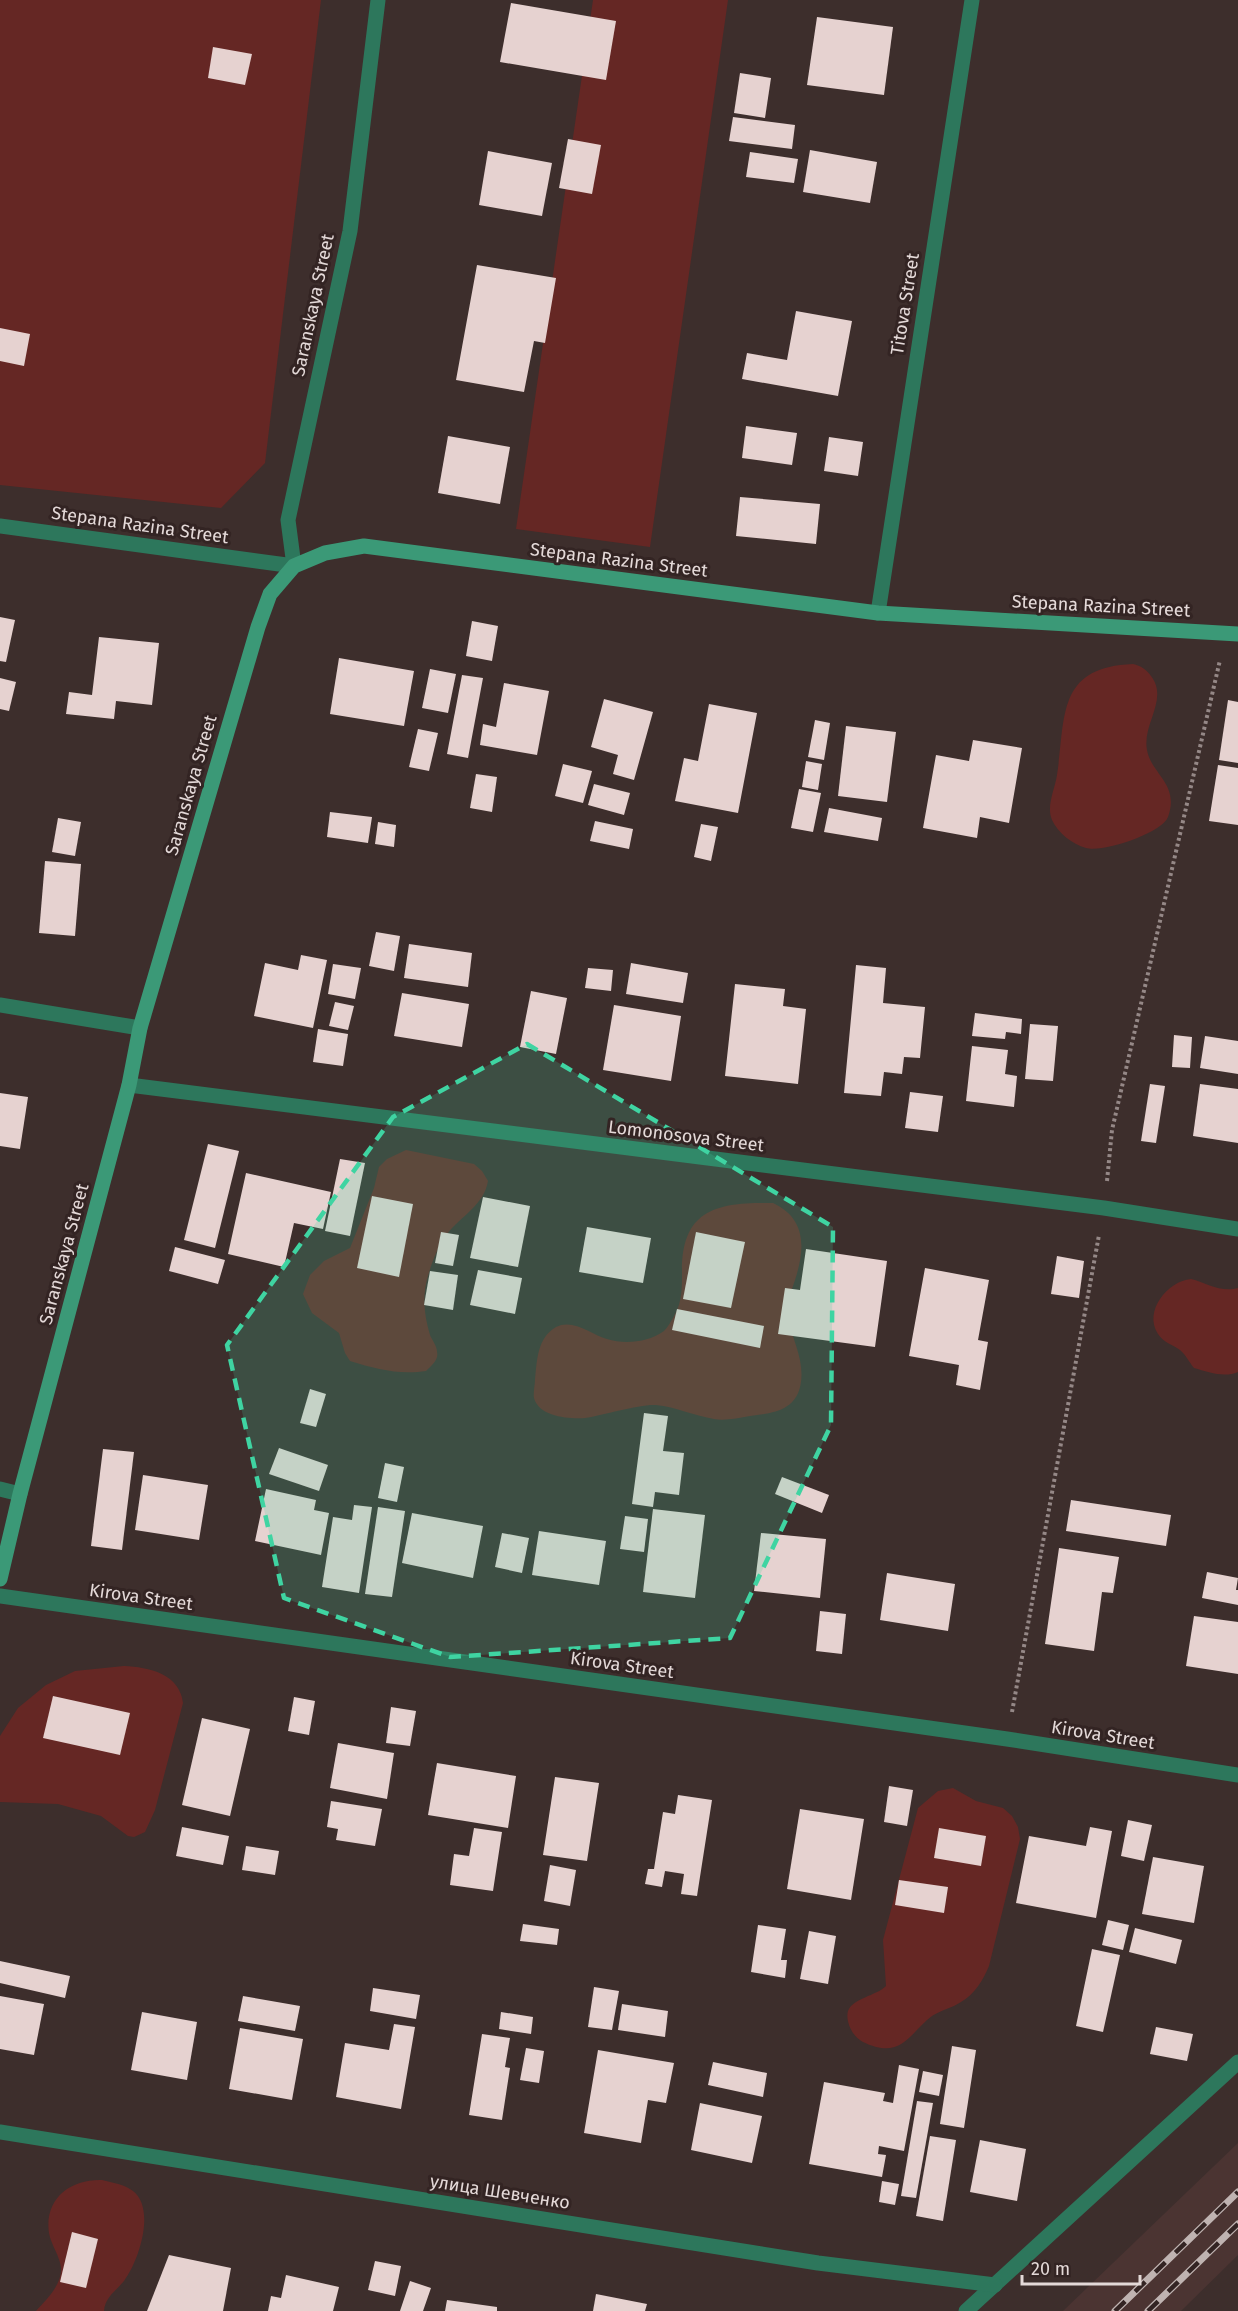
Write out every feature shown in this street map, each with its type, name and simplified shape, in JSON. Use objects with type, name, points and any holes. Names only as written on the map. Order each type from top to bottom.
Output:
[{"type":"street","name":"Saranskaya Street","points":[[0,1579],[20,1494],[129,1085],[140,1028],[258,627],[270,594],[294,566],[288,520],[350,231],[378,0]]},
{"type":"street","name":"Titova Street","points":[[878,613],[972,0]]},
{"type":"street","name":"Stepana Razina Street","points":[[0,526],[294,566],[325,553],[364,546],[878,613],[1238,634]]},
{"type":"street","points":[[0,1005],[140,1028]]},
{"type":"street","name":"Lomonosova Street","points":[[129,1085],[1104,1208],[1238,1229]]},
{"type":"street","points":[[0,1489],[20,1494]]},
{"type":"street","name":"Kirova Street","points":[[0,1596],[1007,1739],[1238,1775]]},
{"type":"street","points":[[966,2311],[996,2286],[1238,2062]]},
{"type":"street","name":"улица Шевченко","points":[[0,2132],[818,2263],[996,2286]]},
{"type":"highlighted area","points":[[527,1044],[833,1227],[831,1425],[730,1638],[450,1657],[284,1598],[227,1345],[393,1117]]},
{"type":"shaded area","points":[[0,0],[321,0],[265,463],[221,508],[0,485]]},
{"type":"shaded area","points":[[593,0],[728,0],[650,547],[516,529]]},
{"type":"shaded area","points":[[1133,664],[1147,671],[1156,685],[1156,703],[1146,740],[1147,750],[1168,788],[1171,806],[1168,817],[1163,823],[1144,835],[1105,848],[1086,848],[1062,834],[1050,815],[1050,803],[1057,775],[1069,699],[1077,685],[1090,674],[1108,667]]},
{"type":"shaded area","points":[[406,1150],[474,1164],[488,1181],[482,1197],[447,1234],[433,1260],[426,1283],[424,1306],[437,1358],[426,1371],[416,1372],[388,1370],[350,1361],[339,1333],[312,1313],[303,1294],[310,1275],[324,1261],[350,1248],[374,1188],[379,1167],[387,1159]]},
{"type":"shaded area","points":[[753,1203],[773,1203],[792,1217],[801,1236],[801,1257],[787,1310],[802,1374],[799,1392],[789,1405],[767,1414],[723,1420],[656,1405],[585,1418],[571,1418],[555,1416],[537,1404],[534,1394],[538,1358],[545,1337],[550,1332],[556,1327],[569,1325],[621,1342],[644,1340],[658,1335],[667,1328],[679,1306],[682,1290],[683,1252],[688,1235],[696,1222],[719,1208]]},
{"type":"shaded area","points":[[1191,1279],[1220,1288],[1238,1288],[1238,1372],[1233,1374],[1210,1373],[1194,1368],[1182,1352],[1158,1334],[1154,1325],[1154,1316],[1160,1299],[1174,1285]]},
{"type":"shaded area","points":[[124,1666],[153,1670],[170,1679],[181,1693],[183,1703],[155,1810],[145,1832],[134,1837],[128,1836],[101,1816],[58,1804],[0,1802],[0,1736],[18,1708],[46,1685],[75,1671]]},
{"type":"shaded area","points":[[953,1788],[976,1801],[1003,1808],[1012,1816],[1018,1827],[1020,1839],[989,1966],[978,1986],[966,1999],[932,2016],[901,2044],[886,2048],[876,2047],[863,2042],[853,2033],[848,2022],[848,2011],[855,2003],[886,1986],[883,1940],[918,1808],[938,1791]]},
{"type":"shaded area","points":[[1238,2143],[1238,2255],[1181,2311],[1063,2311]]},
{"type":"shaded area","points":[[102,2180],[130,2189],[140,2199],[144,2222],[143,2235],[130,2272],[109,2298],[104,2311],[36,2311],[53,2292],[61,2274],[60,2264],[49,2233],[51,2210],[55,2201],[70,2187]]},
{"type":"building","points":[[511,3],[616,21],[606,80],[500,62]]},
{"type":"building","points":[[817,17],[893,27],[884,95],[807,85]]},
{"type":"building","points":[[213,47],[252,54],[245,85],[208,78]]},
{"type":"building","points":[[740,73],[771,78],[765,118],[734,113]]},
{"type":"building","points":[[733,117],[795,125],[792,149],[729,141]]},
{"type":"building","points":[[568,139],[601,145],[592,194],[559,188]]},
{"type":"building","points":[[810,150],[877,162],[870,203],[803,192]]},
{"type":"building","points":[[488,151],[552,163],[542,216],[479,205]]},
{"type":"building","points":[[750,152],[798,159],[794,183],[746,177]]},
{"type":"building","points":[[477,265],[556,278],[545,343],[534,341],[524,392],[456,380]]},
{"type":"building","points":[[796,311],[852,321],[838,396],[742,379],[747,353],[787,360]]},
{"type":"building","points":[[0,328],[30,334],[24,366],[0,361]]},
{"type":"building","points":[[746,426],[797,433],[792,465],[742,458]]},
{"type":"building","points":[[448,436],[510,447],[500,504],[438,493]]},
{"type":"building","points":[[829,437],[863,442],[858,476],[824,471]]},
{"type":"building","points":[[740,497],[820,504],[816,544],[736,536]]},
{"type":"building","points":[[0,617],[15,620],[6,662],[0,661]]},
{"type":"building","points":[[472,621],[498,626],[492,661],[466,656]]},
{"type":"building","points":[[99,637],[159,643],[152,705],[116,701],[114,719],[66,714],[69,692],[92,695]]},
{"type":"building","points":[[339,658],[414,671],[404,726],[330,714]]},
{"type":"building","points":[[430,669],[456,674],[448,713],[422,708]]},
{"type":"building","points":[[462,675],[483,678],[468,758],[447,754]]},
{"type":"building","points":[[0,678],[16,682],[9,711],[0,709]]},
{"type":"building","points":[[504,683],[549,691],[537,755],[480,745],[483,724],[496,727]]},
{"type":"building","points":[[604,699],[653,712],[634,780],[613,774],[618,755],[591,747]]},
{"type":"building","points":[[1228,700],[1238,702],[1238,763],[1219,760]]},
{"type":"building","points":[[709,704],[757,713],[738,813],[675,801],[684,758],[698,761]]},
{"type":"building","points":[[815,720],[830,723],[824,760],[808,757]]},
{"type":"building","points":[[846,726],[896,732],[887,802],[838,796]]},
{"type":"building","points":[[418,729],[438,733],[429,771],[409,767]]},
{"type":"building","points":[[973,740],[1022,748],[1009,823],[980,817],[977,838],[923,828],[936,755],[969,761]]},
{"type":"building","points":[[806,761],[822,764],[818,790],[802,787]]},
{"type":"building","points":[[563,764],[592,771],[583,803],[555,796]]},
{"type":"building","points":[[1218,765],[1238,768],[1238,825],[1209,821]]},
{"type":"building","points":[[476,774],[497,777],[492,812],[470,808]]},
{"type":"building","points":[[594,784],[630,793],[624,815],[588,805]]},
{"type":"building","points":[[799,789],[821,793],[813,832],[791,828]]},
{"type":"building","points":[[829,808],[882,818],[878,841],[824,832]]},
{"type":"building","points":[[330,812],[372,817],[368,843],[327,837]]},
{"type":"building","points":[[58,818],[81,822],[75,856],[52,852]]},
{"type":"building","points":[[595,821],[633,829],[629,849],[590,841]]},
{"type":"building","points":[[378,822],[396,825],[394,847],[375,844]]},
{"type":"building","points":[[701,824],[718,827],[711,861],[694,857]]},
{"type":"building","points":[[45,861],[81,864],[75,936],[39,933]]},
{"type":"building","points":[[376,932],[400,936],[394,971],[369,966]]},
{"type":"building","points":[[409,944],[472,953],[468,987],[404,978]]},
{"type":"building","points":[[301,955],[327,960],[313,1028],[254,1016],[265,963],[298,970]]},
{"type":"building","points":[[631,963],[688,973],[683,1003],[626,994]]},
{"type":"building","points":[[333,964],[361,968],[355,999],[328,994]]},
{"type":"building","points":[[856,965],[886,968],[883,1003],[925,1007],[920,1058],[904,1057],[902,1074],[884,1072],[881,1096],[844,1093]]},
{"type":"building","points":[[588,968],[613,970],[611,991],[585,988]]},
{"type":"building","points":[[735,984],[785,989],[783,1006],[806,1009],[798,1084],[725,1076]]},
{"type":"building","points":[[531,991],[567,998],[556,1054],[520,1047]]},
{"type":"building","points":[[402,993],[469,1004],[462,1047],[394,1036]]},
{"type":"building","points":[[335,1002],[354,1006],[348,1030],[329,1026]]},
{"type":"building","points":[[614,1005],[681,1016],[671,1081],[603,1070]]},
{"type":"building","points":[[975,1013],[1022,1019],[1021,1034],[1006,1032],[1005,1039],[972,1036]]},
{"type":"building","points":[[1030,1024],[1058,1026],[1053,1081],[1025,1079]]},
{"type":"building","points":[[318,1029],[348,1034],[343,1066],[313,1062]]},
{"type":"building","points":[[1174,1035],[1192,1037],[1190,1068],[1172,1067]]},
{"type":"building","points":[[1205,1036],[1238,1041],[1238,1074],[1200,1068]]},
{"type":"building","points":[[972,1046],[1008,1050],[1005,1074],[1017,1076],[1014,1107],[966,1101]]},
{"type":"building","points":[[1150,1084],[1165,1086],[1156,1143],[1141,1141]]},
{"type":"building","points":[[1200,1084],[1238,1089],[1238,1143],[1193,1136]]},
{"type":"building","points":[[910,1092],[943,1096],[938,1132],[905,1128]]},
{"type":"building","points":[[0,1093],[28,1097],[20,1149],[0,1146]]},
{"type":"building","points":[[208,1144],[239,1151],[215,1248],[184,1240]]},
{"type":"building","points":[[340,1159],[365,1163],[350,1236],[325,1231]]},
{"type":"building","points":[[246,1173],[331,1192],[323,1229],[294,1223],[284,1267],[228,1254]]},
{"type":"building","points":[[372,1196],[413,1204],[399,1277],[357,1268]]},
{"type":"building","points":[[483,1197],[530,1206],[518,1267],[470,1258]]},
{"type":"building","points":[[587,1227],[651,1238],[643,1283],[579,1272]]},
{"type":"building","points":[[441,1232],[459,1235],[453,1266],[435,1263]]},
{"type":"building","points":[[696,1232],[745,1242],[731,1308],[683,1299]]},
{"type":"building","points":[[175,1247],[225,1260],[218,1284],[169,1271]]},
{"type":"building","points":[[806,1249],[887,1261],[875,1347],[778,1334],[785,1288],[800,1290]]},
{"type":"building","points":[[1057,1256],[1084,1261],[1079,1298],[1051,1294]]},
{"type":"building","points":[[925,1268],[989,1280],[978,1340],[988,1342],[980,1390],[956,1385],[959,1365],[909,1356]]},
{"type":"building","points":[[478,1270],[522,1278],[515,1314],[470,1305]]},
{"type":"building","points":[[430,1271],[458,1275],[453,1310],[424,1305]]},
{"type":"building","points":[[677,1309],[764,1326],[760,1348],[672,1330]]},
{"type":"building","points":[[310,1389],[326,1394],[316,1427],[300,1423]]},
{"type":"building","points":[[644,1413],[668,1416],[663,1451],[684,1453],[679,1495],[655,1492],[653,1507],[632,1504]]},
{"type":"building","points":[[279,1448],[328,1465],[319,1491],[269,1474]]},
{"type":"building","points":[[103,1449],[134,1452],[122,1550],[91,1546]]},
{"type":"building","points":[[385,1463],[404,1467],[397,1502],[378,1498]]},
{"type":"building","points":[[143,1475],[208,1485],[199,1540],[135,1530]]},
{"type":"building","points":[[782,1477],[829,1495],[822,1513],[775,1494]]},
{"type":"building","points":[[266,1489],[316,1500],[314,1510],[329,1513],[321,1555],[255,1541]]},
{"type":"building","points":[[1071,1500],[1171,1515],[1166,1546],[1066,1531]]},
{"type":"building","points":[[354,1505],[372,1507],[359,1593],[322,1587],[333,1517],[352,1520]]},
{"type":"building","points":[[378,1507],[405,1511],[392,1597],[365,1594]]},
{"type":"building","points":[[653,1509],[705,1515],[695,1598],[643,1592]]},
{"type":"building","points":[[412,1513],[483,1526],[473,1578],[402,1563]]},
{"type":"building","points":[[625,1516],[648,1519],[644,1552],[620,1549]]},
{"type":"building","points":[[539,1531],[606,1541],[599,1585],[532,1575]]},
{"type":"building","points":[[502,1533],[529,1538],[522,1573],[495,1567]]},
{"type":"building","points":[[761,1533],[826,1539],[820,1598],[754,1591]]},
{"type":"building","points":[[1059,1548],[1119,1557],[1113,1593],[1102,1592],[1094,1651],[1045,1644]]},
{"type":"building","points":[[1207,1572],[1238,1578],[1236,1590],[1238,1590],[1238,1605],[1202,1598]]},
{"type":"building","points":[[887,1573],[955,1584],[948,1631],[880,1620]]},
{"type":"building","points":[[820,1611],[846,1614],[842,1654],[816,1651]]},
{"type":"building","points":[[1194,1616],[1238,1622],[1238,1674],[1186,1666]]},
{"type":"building","points":[[53,1696],[130,1713],[120,1755],[43,1738]]},
{"type":"building","points":[[294,1697],[315,1701],[309,1735],[288,1731]]},
{"type":"building","points":[[391,1707],[416,1711],[410,1746],[386,1743]]},
{"type":"building","points":[[202,1718],[250,1729],[230,1816],[182,1805]]},
{"type":"building","points":[[338,1743],[394,1753],[387,1799],[330,1788]]},
{"type":"building","points":[[437,1763],[516,1776],[508,1828],[428,1815]]},
{"type":"building","points":[[555,1777],[599,1783],[587,1861],[543,1855]]},
{"type":"building","points":[[889,1786],[913,1790],[907,1826],[884,1822]]},
{"type":"building","points":[[678,1795],[712,1800],[697,1896],[681,1894],[684,1874],[665,1871],[662,1887],[645,1884],[648,1869],[654,1869],[663,1812],[675,1814]]},
{"type":"building","points":[[331,1801],[382,1809],[375,1846],[336,1840],[338,1829],[327,1827]]},
{"type":"building","points":[[800,1809],[864,1819],[851,1900],[787,1889]]},
{"type":"building","points":[[1128,1820],[1152,1825],[1144,1861],[1121,1856]]},
{"type":"building","points":[[182,1827],[229,1836],[223,1865],[176,1856]]},
{"type":"building","points":[[1090,1827],[1112,1831],[1096,1918],[1016,1903],[1029,1836],[1086,1846]]},
{"type":"building","points":[[474,1828],[502,1832],[493,1891],[450,1885],[454,1854],[469,1856]]},
{"type":"building","points":[[939,1828],[986,1836],[981,1866],[934,1858]]},
{"type":"building","points":[[246,1846],[279,1851],[275,1875],[242,1870]]},
{"type":"building","points":[[1153,1857],[1204,1866],[1194,1923],[1142,1914]]},
{"type":"building","points":[[550,1865],[576,1870],[570,1906],[544,1901]]},
{"type":"building","points":[[899,1880],[948,1887],[944,1913],[895,1905]]},
{"type":"building","points":[[1108,1920],[1129,1925],[1123,1950],[1102,1945]]},
{"type":"building","points":[[523,1924],[559,1929],[557,1945],[520,1941]]},
{"type":"building","points":[[758,1925],[786,1929],[781,1960],[787,1960],[785,1978],[751,1972]]},
{"type":"building","points":[[1135,1928],[1182,1940],[1176,1964],[1129,1952]]},
{"type":"building","points":[[809,1931],[836,1936],[828,1984],[800,1979]]},
{"type":"building","points":[[1092,1949],[1120,1955],[1103,2032],[1076,2026]]},
{"type":"building","points":[[0,1961],[70,1976],[65,1998],[0,1983]]},
{"type":"building","points":[[594,1987],[619,1991],[612,2030],[588,2027]]},
{"type":"building","points":[[373,1988],[420,1995],[416,2019],[370,2011]]},
{"type":"building","points":[[0,1996],[44,2004],[34,2055],[0,2049]]},
{"type":"building","points":[[243,1996],[300,2006],[295,2031],[238,2021]]},
{"type":"building","points":[[622,2004],[668,2011],[665,2037],[618,2030]]},
{"type":"building","points":[[142,2012],[197,2022],[187,2080],[131,2070]]},
{"type":"building","points":[[501,2012],[533,2017],[531,2034],[499,2029]]},
{"type":"building","points":[[394,2024],[415,2027],[401,2109],[336,2097],[345,2043],[389,2050]]},
{"type":"building","points":[[1156,2027],[1193,2034],[1187,2061],[1150,2054]]},
{"type":"building","points":[[240,2028],[303,2039],[292,2100],[229,2089]]},
{"type":"building","points":[[482,2034],[510,2038],[505,2067],[510,2068],[502,2120],[469,2115]]},
{"type":"building","points":[[952,2046],[976,2050],[964,2128],[940,2124]]},
{"type":"building","points":[[526,2048],[544,2051],[539,2083],[520,2080]]},
{"type":"building","points":[[598,2050],[674,2063],[666,2103],[648,2100],[641,2143],[584,2133]]},
{"type":"building","points":[[713,2062],[767,2073],[763,2097],[708,2085]]},
{"type":"building","points":[[899,2065],[919,2069],[904,2151],[879,2146],[878,2154],[886,2155],[882,2177],[809,2164],[824,2082],[885,2093],[883,2101],[893,2103]]},
{"type":"building","points":[[923,2071],[943,2075],[939,2096],[919,2092]]},
{"type":"building","points":[[917,2101],[933,2103],[916,2198],[901,2196]]},
{"type":"building","points":[[700,2103],[762,2116],[752,2163],[691,2150]]},
{"type":"building","points":[[930,2136],[956,2140],[943,2221],[916,2216]]},
{"type":"building","points":[[980,2140],[1026,2149],[1017,2201],[970,2192]]},
{"type":"building","points":[[882,2181],[899,2184],[895,2205],[879,2202]]},
{"type":"building","points":[[72,2232],[98,2239],[86,2288],[60,2282]]},
{"type":"building","points":[[169,2255],[231,2268],[223,2311],[147,2311]]},
{"type":"building","points":[[375,2261],[401,2266],[395,2296],[368,2290]]},
{"type":"building","points":[[286,2275],[339,2287],[333,2311],[268,2311],[271,2296],[281,2298]]},
{"type":"building","points":[[410,2281],[431,2288],[423,2311],[400,2311]]},
{"type":"building","points":[[596,2294],[647,2304],[645,2311],[593,2311]]},
{"type":"building","points":[[447,2300],[497,2307],[497,2311],[445,2311]]},
{"type":"railway","points":[[1115,2311],[1238,2192]]},
{"type":"railway","points":[[1148,2311],[1238,2224]]}]
